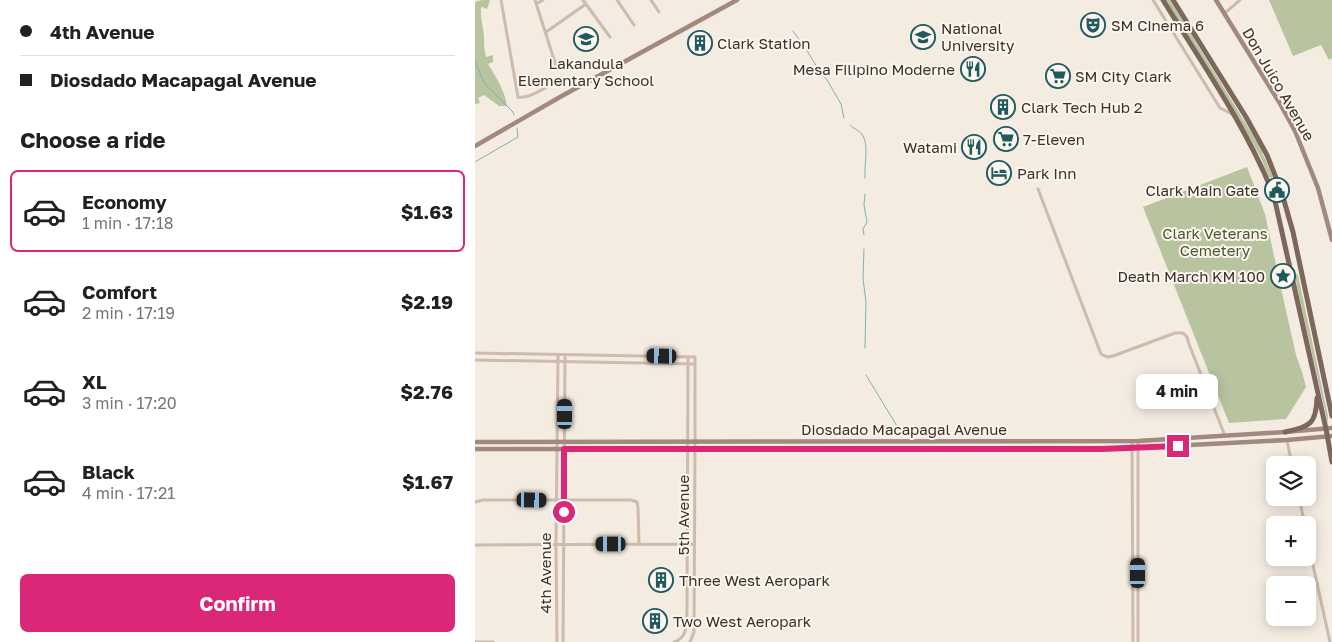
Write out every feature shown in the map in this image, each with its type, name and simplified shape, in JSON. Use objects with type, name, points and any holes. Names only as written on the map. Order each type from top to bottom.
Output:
[{"type":"main road","points":[[475,146],[737,0]]},
{"type":"main road","points":[[1163,0],[1247,138],[1273,194],[1317,390],[1329,428],[1332,462]]},
{"type":"main road","points":[[1173,0],[1246,117],[1263,148],[1282,191],[1293,232],[1332,416]]},
{"type":"main road","name":"Don Juico Avenue","points":[[1215,0],[1295,131],[1318,188],[1332,240]]},
{"type":"main road","points":[[1268,181],[1277,178]]},
{"type":"main road","points":[[1273,194],[1282,191]]},
{"type":"main road","points":[[1285,432],[1302,428],[1312,421],[1316,411],[1317,390]]},
{"type":"main road","name":"Diosdado Macapagal Avenue","points":[[475,442],[1138,442],[1329,428]]},
{"type":"main road","name":"Diosdado Macapagal Avenue","points":[[475,448],[1138,448],[1330,436]]},
{"type":"main road","points":[[829,442],[829,448]]},
{"type":"street","points":[[501,0],[518,97],[523,98],[533,94],[561,78]]},
{"type":"street","points":[[543,0],[535,2],[557,69]]},
{"type":"street","points":[[583,0],[610,37]]},
{"type":"street","points":[[617,0],[635,25]]},
{"type":"street","points":[[651,0],[659,12]]},
{"type":"street","points":[[1153,0],[1220,108],[1234,116]]},
{"type":"street","points":[[1224,14],[1240,0]]},
{"type":"street","points":[[545,32],[586,4]]},
{"type":"street","points":[[1173,32],[1180,27]]},
{"type":"street","points":[[1039,189],[1101,354],[1105,357],[1113,356],[1175,333],[1183,333],[1187,337],[1226,436]]},
{"type":"street","points":[[475,353],[688,356]]},
{"type":"street","name":"4th Avenue","points":[[557,355],[557,642]]},
{"type":"street","name":"4th Avenue","points":[[563,642],[565,355]]},
{"type":"street","name":"5th Avenue","points":[[673,642],[681,640],[684,636],[687,612],[688,356],[695,357],[694,632],[689,642]]},
{"type":"street","points":[[475,360],[695,364]]},
{"type":"street","points":[[1287,440],[1290,456]]},
{"type":"street","points":[[1132,441],[1133,642]]},
{"type":"street","points":[[1138,442],[1138,642]]},
{"type":"street","points":[[475,502],[483,500],[631,500],[637,502],[639,544]]},
{"type":"street","points":[[475,545],[694,544]]},
{"type":"street","points":[[1313,566],[1328,642]]},
{"type":"street","points":[[557,604],[563,604]]},
{"type":"street","points":[[475,642],[493,642]]},
{"type":"green space","points":[[490,0],[487,9],[481,8],[485,54],[486,57],[493,55],[493,62],[488,64],[502,90],[507,106],[499,106],[484,95],[478,98],[480,103],[475,104],[475,2]]},
{"type":"green space","points":[[1165,0],[1170,0],[1259,145],[1272,178],[1269,177],[1260,156],[1245,130]]},
{"type":"green space","points":[[1269,0],[1332,0],[1332,58],[1329,60],[1321,45],[1293,56]]},
{"type":"green space","name":"Clark Veterans Cemetery","points":[[1247,167],[1265,214],[1276,265],[1283,281],[1280,284],[1296,355],[1306,387],[1286,419],[1229,423],[1143,207]]},
{"type":"green space","points":[[1295,273],[1298,275],[1328,416],[1328,424],[1297,287]]},
{"type":"waterway","points":[[793,31],[827,80],[841,104],[844,118]]},
{"type":"waterway","points":[[475,62],[485,84],[514,115]]},
{"type":"waterway","points":[[850,125],[861,133],[865,140],[865,178]]},
{"type":"waterway","points":[[475,162],[518,137],[517,128]]},
{"type":"waterway","points":[[864,235],[863,229],[867,222],[864,205],[865,194]]},
{"type":"waterway","points":[[864,249],[865,348]]},
{"type":"waterway","points":[[866,375],[903,436]]},
{"type":"place","name":"SM Cinema 6","points":[[1093,25]]},
{"type":"place","name":"National University","points":[[923,37]]},
{"type":"place","name":"Lakandula Elementary School","points":[[586,39]]},
{"type":"place","name":"Clark Station","points":[[700,43]]},
{"type":"place","name":"Mesa Filipino Moderne","points":[[973,69]]},
{"type":"place","name":"SM City Clark","points":[[1058,76]]},
{"type":"place","name":"Clark Tech Hub 2","points":[[1003,107]]},
{"type":"place","name":"7-Eleven","points":[[1006,139]]},
{"type":"place","name":"Watami","points":[[974,147]]},
{"type":"place","name":"Park Inn","points":[[999,173]]},
{"type":"place","name":"Clark Main Gate","points":[[1277,190]]},
{"type":"place","name":"Death March KM 100","points":[[1283,276]]},
{"type":"place","name":"Three West Aeropark","points":[[661,580]]},
{"type":"place","name":"Two West Aeropark","points":[[655,621]]},
{"type":"route","points":[[564,512],[564,449],[1101,449],[1178,446]]}]
